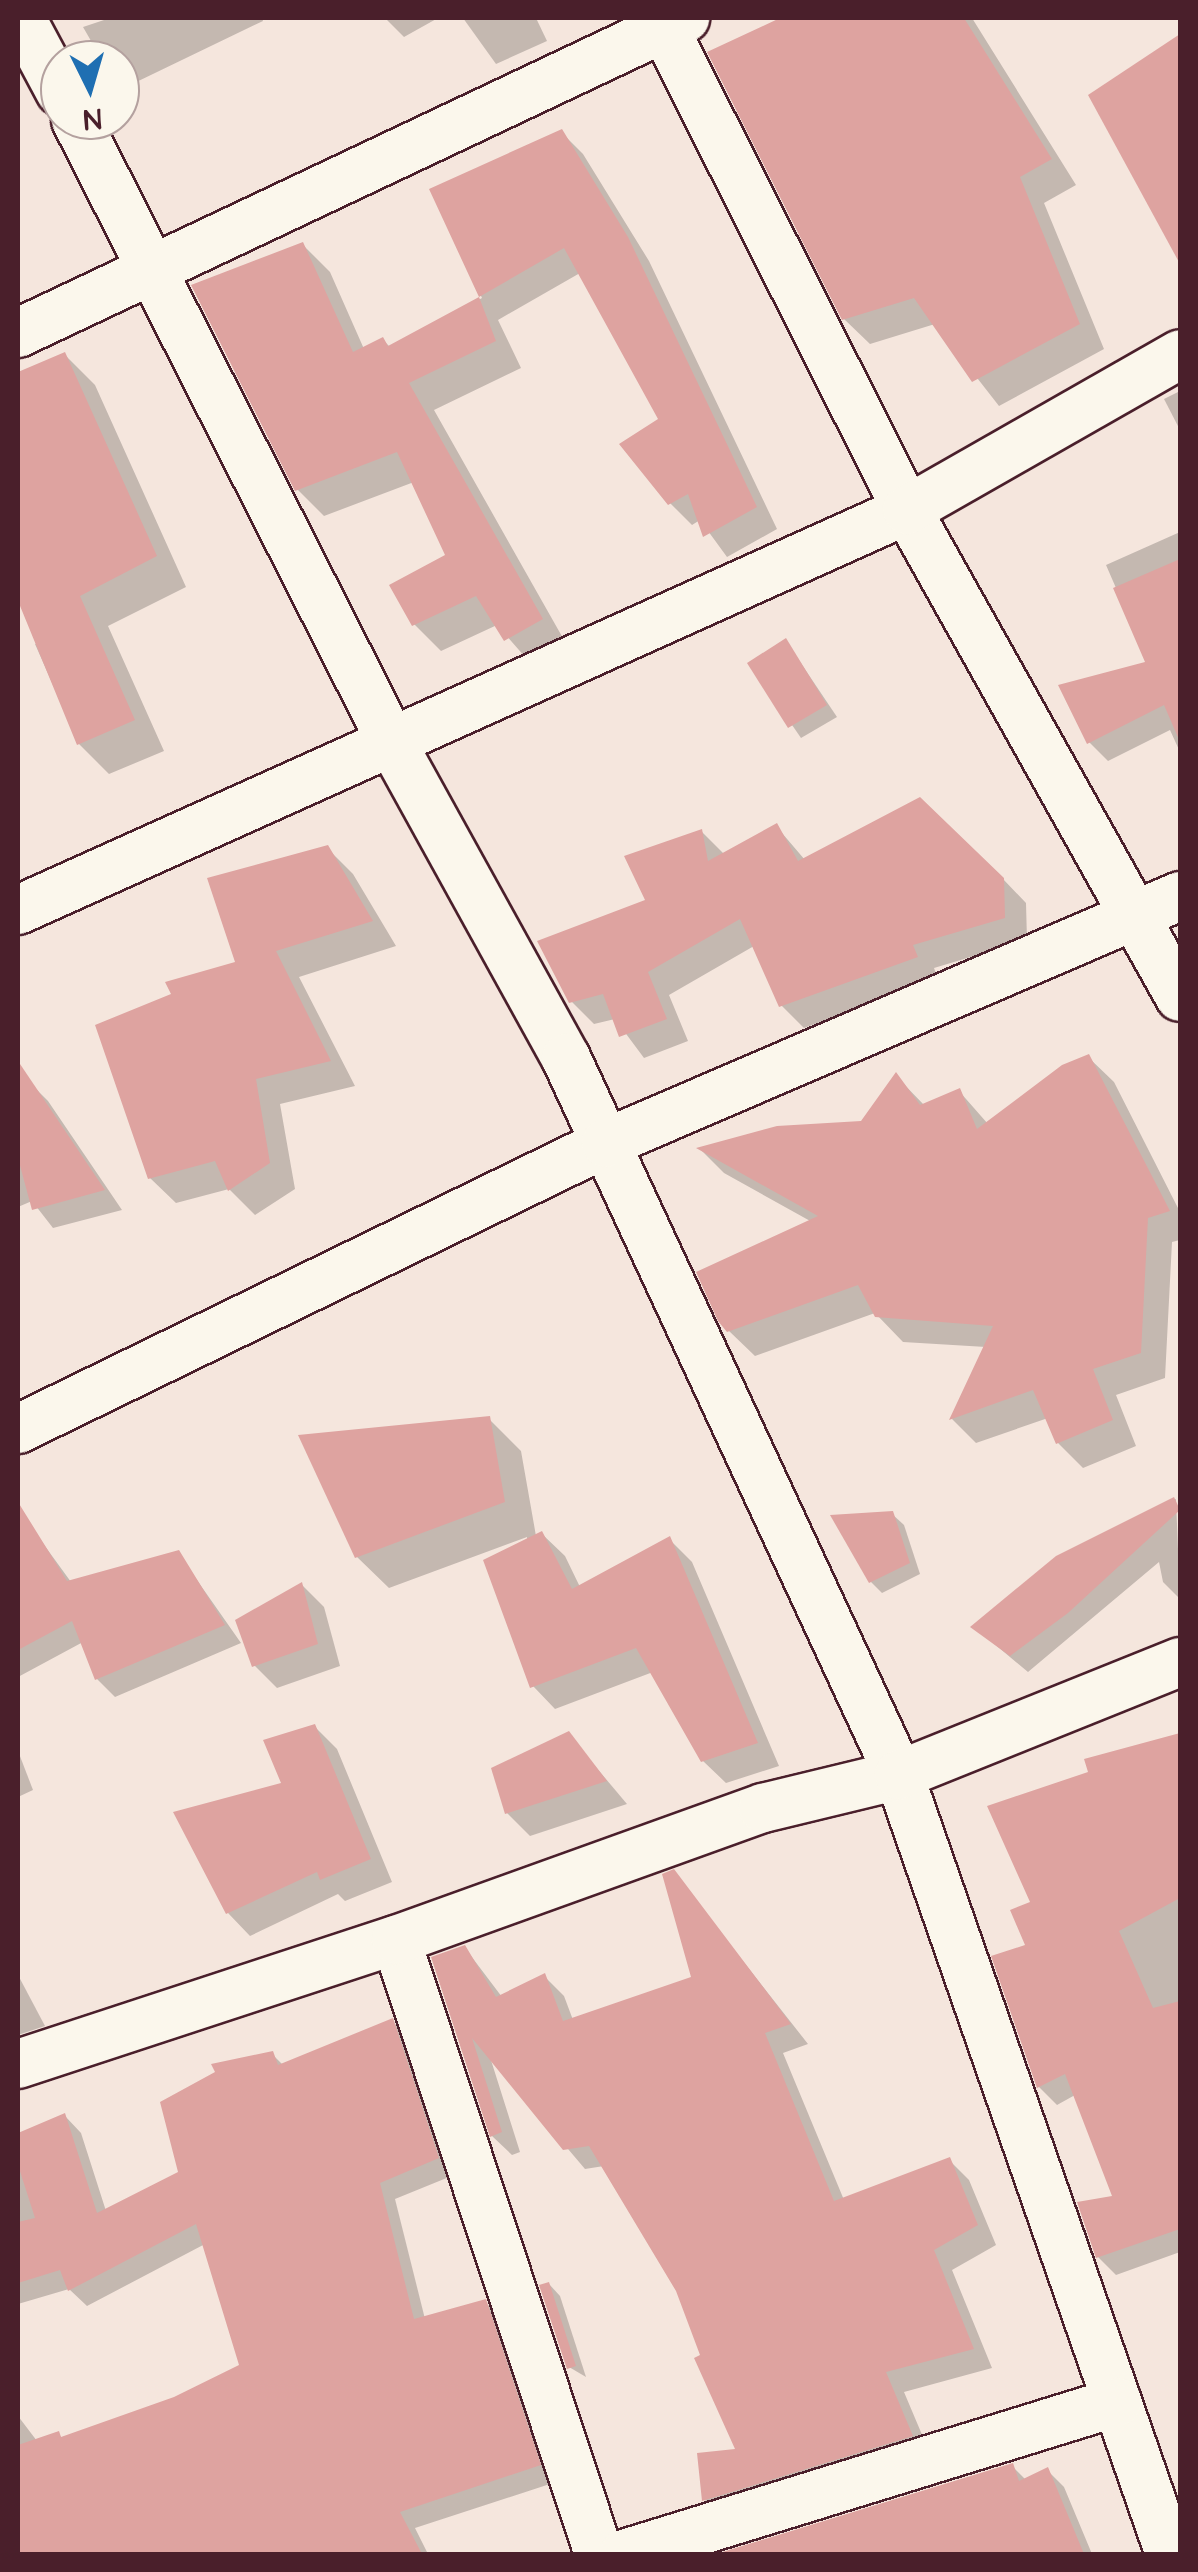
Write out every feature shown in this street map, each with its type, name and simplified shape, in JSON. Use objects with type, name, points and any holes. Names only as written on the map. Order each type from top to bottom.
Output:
[{"type":"street","points":[[20,18],[40,54]]},
{"type":"street","points":[[18,333],[669,21],[907,510],[1159,906],[1180,997]]},
{"type":"street","points":[[87,140],[156,268],[392,743],[606,1143],[899,1775],[1170,2554]]},
{"type":"street","points":[[18,910],[907,510],[1180,354]]},
{"type":"street","points":[[18,1429],[606,1143],[1159,906]]},
{"type":"street","points":[[18,2064],[396,1940],[763,1808],[899,1775],[1180,1662]]},
{"type":"street","points":[[396,1940],[599,2554]]},
{"type":"street","points":[[624,2554],[1117,2402]]},
{"type":"building","points":[[780,18],[964,18],[1052,159],[1020,177],[1080,324],[972,382],[914,298],[842,320],[707,52]]},
{"type":"building","points":[[1180,34],[1180,264],[1088,95]]},
{"type":"building","points":[[562,129],[628,237],[757,507],[703,537],[688,494],[668,505],[619,444],[658,419],[564,248],[479,297],[429,189]]},
{"type":"building","points":[[303,242],[353,352],[383,337],[388,346],[479,297],[496,341],[409,383],[543,619],[504,641],[476,596],[412,626],[389,585],[445,555],[397,452],[295,491],[191,285]]},
{"type":"building","points":[[65,352],[157,556],[80,596],[135,720],[77,745],[18,601],[18,372]]},
{"type":"building","points":[[1180,559],[1180,742],[1164,705],[1087,744],[1058,685],[1145,662],[1113,588]]},
{"type":"building","points":[[786,638],[827,705],[788,728],[747,663]]},
{"type":"building","points":[[920,797],[1004,878],[1005,918],[913,945],[918,957],[779,1007],[740,919],[648,972],[667,1019],[619,1037],[603,994],[569,1003],[537,941],[645,900],[624,856],[702,829],[708,861],[777,823],[798,861]]},
{"type":"building","points":[[328,845],[373,921],[276,951],[331,1061],[256,1079],[270,1163],[228,1191],[215,1161],[148,1179],[95,1025],[171,994],[165,982],[235,962],[207,878]]},
{"type":"building","points":[[1089,1054],[1170,1211],[1148,1218],[1141,1353],[1093,1369],[1113,1420],[1056,1444],[1033,1390],[949,1420],[993,1326],[875,1317],[858,1285],[727,1332],[718,1321],[696,1272],[818,1216],[696,1148],[777,1126],[861,1121],[896,1072],[920,1105],[960,1088],[977,1129],[1062,1065]]},
{"type":"building","points":[[18,1061],[105,1190],[32,1210],[18,1158]]},
{"type":"building","points":[[490,1416],[505,1502],[355,1558],[298,1435]]},
{"type":"building","points":[[1174,1497],[1180,1510],[1068,1613],[1010,1656],[970,1627],[1056,1556]]},
{"type":"building","points":[[18,1502],[67,1581],[179,1550],[225,1625],[95,1680],[72,1621],[18,1650]]},
{"type":"building","points":[[893,1511],[910,1563],[869,1583],[830,1515]]},
{"type":"building","points":[[542,1531],[572,1589],[670,1536],[758,1743],[701,1762],[636,1648],[530,1688],[483,1560]]},
{"type":"building","points":[[302,1582],[318,1644],[252,1667],[235,1620]]},
{"type":"building","points":[[315,1724],[371,1859],[320,1880],[317,1872],[226,1914],[173,1812],[281,1783],[263,1740]]},
{"type":"building","points":[[569,1731],[607,1781],[505,1814],[491,1768]]},
{"type":"building","points":[[1180,1733],[1180,1898],[1119,1931],[1153,2008],[1180,2001],[1180,2229],[1096,2258],[1077,2202],[1112,2196],[1065,2074],[1037,2088],[991,1956],[1025,1945],[1010,1910],[1030,1902],[987,1806],[1088,1772],[1084,1759]]},
{"type":"building","points":[[674,1869],[791,2024],[765,2033],[834,2201],[950,2157],[978,2225],[934,2250],[974,2349],[886,2372],[913,2436],[702,2501],[697,2453],[735,2449],[694,2358],[700,2355],[676,2291],[589,2146],[563,2150],[472,2038],[502,2132],[490,2137],[431,1957],[465,1945],[496,1997],[545,1973],[563,2021],[691,1977],[662,1874]]},
{"type":"building","points":[[393,2018],[439,2158],[380,2183],[414,2319],[486,2299],[541,2465],[400,2512],[422,2554],[18,2554],[18,2445],[59,2431],[61,2437],[174,2397],[239,2365],[196,2224],[68,2291],[60,2270],[18,2283],[18,2222],[35,2218],[18,2165],[18,2133],[65,2113],[97,2213],[178,2172],[160,2102],[215,2072],[211,2064],[273,2051],[278,2065]]},
{"type":"building","points":[[549,2282],[576,2366],[567,2369],[539,2285]]},
{"type":"building","points":[[1013,2463],[1019,2481],[1048,2467],[1084,2554],[716,2554]]}]
